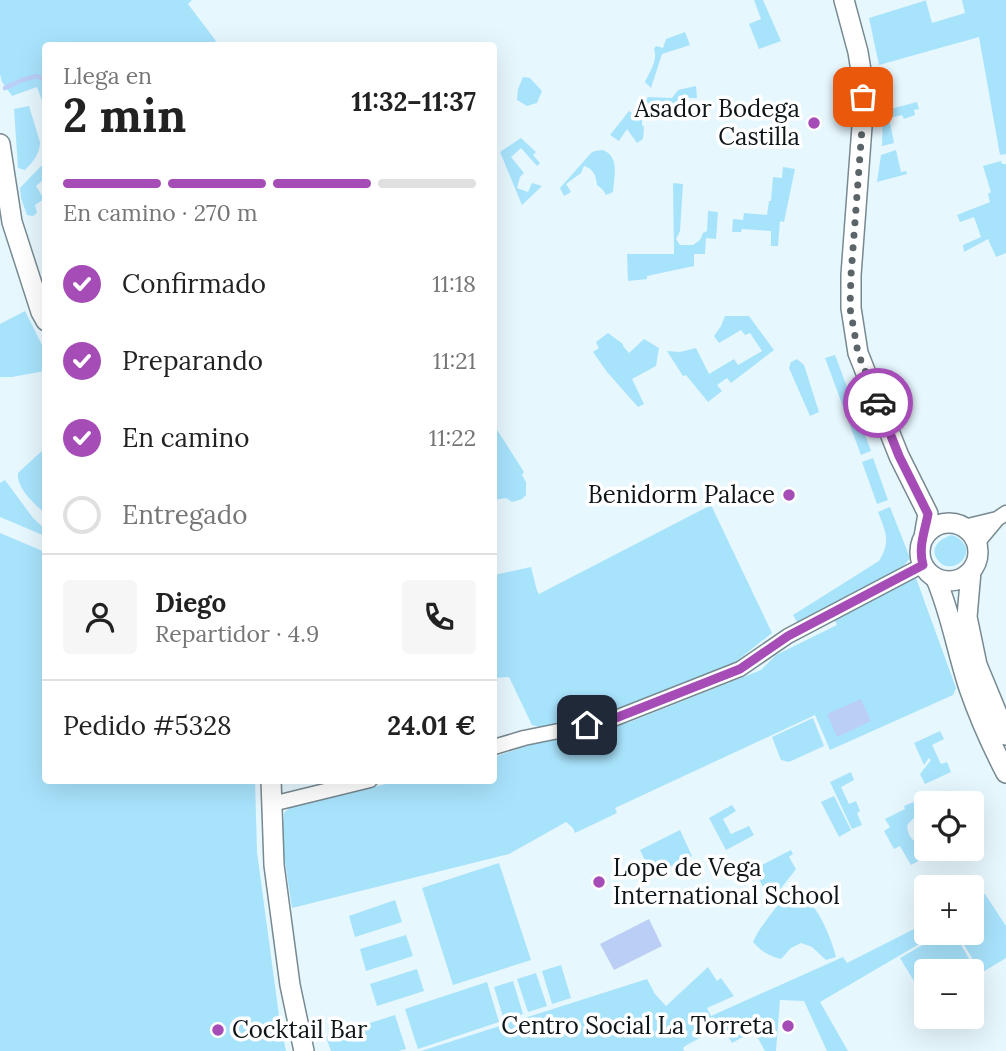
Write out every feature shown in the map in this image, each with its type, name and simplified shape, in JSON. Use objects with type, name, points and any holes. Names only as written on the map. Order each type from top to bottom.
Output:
[{"type":"street","points":[[844,0],[862,77],[863,113],[850,308],[858,353],[899,456],[928,514],[920,555],[944,598],[970,689],[1006,773]]},
{"type":"street","points":[[0,144],[12,222],[42,314]]},
{"type":"street","points":[[928,514],[973,534],[978,553],[976,563],[964,578],[945,581],[929,572]]},
{"type":"street","points":[[924,537],[938,525],[956,525],[1002,516]]},
{"type":"street","points":[[977,543],[1002,516]]},
{"type":"street","points":[[971,571],[967,617],[977,665],[1006,735]]},
{"type":"street","points":[[497,746],[608,721],[740,669],[788,636],[929,572]]},
{"type":"street","points":[[271,784],[274,865],[290,985],[304,1051]]},
{"type":"street","points":[[272,804],[354,784]]},
{"type":"shaded area","points":[[0,0],[192,0],[188,4],[216,41],[42,42],[42,101],[37,87],[12,96],[0,74]]},
{"type":"shaded area","points":[[754,0],[763,0],[781,41],[759,49],[749,24],[761,19]]},
{"type":"shaded area","points":[[927,0],[932,23],[965,13],[962,0],[1006,0],[1006,154],[1000,155],[979,37],[879,65],[869,18]]},
{"type":"shaded area","points":[[685,32],[690,45],[662,54],[651,88],[645,82],[654,62],[654,49],[656,46],[663,48],[666,39]]},
{"type":"shaded area","points":[[523,77],[530,78],[542,91],[537,103],[527,106],[517,100]]},
{"type":"shaded area","points":[[696,86],[697,98],[679,98],[678,119],[660,119],[660,113],[653,110],[645,115],[642,121],[643,139],[637,143],[627,129],[619,141],[610,135],[629,111],[636,116],[648,97],[672,98],[678,90]]},
{"type":"shaded area","points":[[917,102],[919,109],[914,110],[915,115],[904,119],[902,115],[889,118],[894,143],[882,146],[883,111]]},
{"type":"shaded area","points":[[29,106],[40,146],[25,170],[18,168],[14,109]]},
{"type":"shaded area","points":[[521,138],[536,152],[533,155],[540,163],[537,166],[521,148],[511,157],[524,173],[517,188],[528,192],[532,183],[542,186],[522,205],[500,152]]},
{"type":"shaded area","points":[[603,150],[614,162],[613,192],[606,195],[597,185],[592,171],[584,166],[581,173],[566,184],[571,192],[564,196],[560,188],[591,153]]},
{"type":"shaded area","points":[[896,150],[901,172],[906,171],[907,174],[877,182],[881,155]]},
{"type":"shaded area","points":[[1001,161],[1006,164],[1006,253],[996,257],[988,239],[964,252],[963,245],[981,237],[974,217],[960,222],[957,215],[990,202],[988,194],[991,192],[983,166]]},
{"type":"shaded area","points":[[42,165],[42,181],[36,186],[42,200],[35,205],[37,213],[33,216],[27,215],[20,188]]},
{"type":"shaded area","points":[[783,167],[795,169],[784,222],[780,221],[778,246],[771,246],[771,231],[742,229],[741,232],[732,232],[733,219],[743,220],[744,213],[767,215],[773,177],[782,178]]},
{"type":"shaded area","points":[[673,183],[683,184],[680,231],[676,239],[680,245],[693,245],[700,240],[707,231],[708,211],[718,212],[716,239],[706,238],[705,254],[694,254],[694,266],[647,276],[647,279],[628,281],[627,254],[674,254]]},
{"type":"shaded area","points":[[25,311],[42,345],[42,372],[0,377],[0,324]]},
{"type":"shaded area","points":[[725,316],[749,316],[774,350],[731,383],[727,378],[717,385],[722,391],[708,402],[686,375],[683,376],[667,351],[680,352],[696,348],[709,374],[734,359],[738,365],[762,351],[750,333],[745,335],[741,330],[719,343],[714,336]]},
{"type":"shaded area","points":[[608,333],[623,344],[629,353],[644,339],[659,348],[656,366],[632,379],[644,404],[638,407],[593,352],[599,348],[596,342]]},
{"type":"shaded area","points":[[835,355],[871,451],[861,455],[825,358]]},
{"type":"shaded area","points":[[797,359],[804,365],[819,412],[810,416],[789,368],[791,362]]},
{"type":"shaded area","points":[[497,430],[524,472],[522,475],[526,482],[526,495],[522,499],[512,502],[506,498],[497,500]]},
{"type":"shaded area","points":[[42,451],[42,511],[23,490],[18,473]]},
{"type":"shaded area","points":[[873,458],[888,500],[877,504],[862,462]]},
{"type":"shaded area","points":[[5,480],[42,526],[42,535],[0,517],[0,483]]},
{"type":"shaded area","points":[[711,505],[772,633],[734,663],[622,711],[540,727],[532,725],[509,677],[497,678],[497,574],[531,567],[539,594]]},
{"type":"shaded area","points":[[890,507],[910,558],[901,569],[797,622],[793,615],[879,561],[885,548],[886,537],[878,512]]},
{"type":"shaded area","points":[[0,533],[42,551],[42,784],[255,784],[257,852],[286,1051],[0,1051]]},
{"type":"shaded area","points":[[952,535],[966,547],[966,554],[957,565],[943,565],[935,555],[935,547],[944,538]]},
{"type":"shaded area","points":[[916,578],[956,688],[953,695],[830,750],[815,715],[615,808],[617,813],[575,833],[566,822],[509,854],[292,908],[282,842],[284,813],[291,806],[386,784],[497,784],[497,756],[544,740],[630,722],[761,670],[776,655],[837,625],[834,618]]},
{"type":"shaded area","points":[[861,699],[871,721],[837,737],[827,714]]},
{"type":"shaded area","points":[[813,718],[824,746],[789,762],[781,760],[772,737]]},
{"type":"shaded area","points":[[940,731],[944,739],[932,745],[941,764],[947,762],[951,772],[925,784],[920,774],[931,760],[929,758],[924,765],[914,743]]},
{"type":"shaded area","points":[[851,772],[854,780],[841,787],[849,804],[856,801],[860,811],[857,813],[862,825],[852,829],[830,782]]},
{"type":"shaded area","points":[[834,796],[851,830],[839,837],[821,802]]},
{"type":"shaded area","points":[[914,802],[914,819],[907,826],[914,840],[914,861],[918,861],[911,865],[900,846],[894,849],[884,831],[890,827],[885,819],[905,809],[904,806]]},
{"type":"shaded area","points":[[732,805],[736,811],[723,819],[731,834],[749,826],[754,835],[726,850],[709,818]]},
{"type":"shaded area","points":[[680,830],[692,856],[664,870],[662,865],[650,871],[640,850]]},
{"type":"shaded area","points":[[791,850],[793,854],[789,857],[796,869],[775,896],[769,884],[763,887],[754,869]]},
{"type":"shaded area","points":[[499,863],[531,960],[453,985],[422,888]]},
{"type":"shaded area","points":[[984,894],[1006,926],[1006,958],[984,971],[984,959],[973,959],[964,945],[984,945]]},
{"type":"shaded area","points":[[795,895],[806,900],[816,910],[836,957],[826,960],[812,947],[801,943],[791,948],[781,959],[766,953],[753,942],[782,899]]},
{"type":"shaded area","points":[[395,900],[402,922],[355,937],[349,916]]},
{"type":"shaded area","points":[[649,919],[662,946],[614,970],[600,944]]},
{"type":"shaded area","points":[[914,929],[914,945],[917,945],[820,1002],[848,1051],[827,1051],[804,1001],[780,1000],[776,1051],[765,1051],[754,1031],[732,1043],[722,1026],[685,1046],[684,1051],[421,1051],[647,979],[666,1006],[708,967],[717,981],[721,978],[734,996],[707,1008],[711,1016],[843,957],[847,963]]},
{"type":"shaded area","points":[[406,935],[413,956],[366,971],[360,949]]},
{"type":"shaded area","points":[[922,945],[961,945],[969,959],[914,959],[914,981],[900,958]]},
{"type":"shaded area","points":[[561,965],[571,998],[552,1004],[542,971]]},
{"type":"shaded area","points":[[417,969],[424,991],[377,1006],[370,984]]},
{"type":"shaded area","points":[[536,973],[547,1006],[528,1012],[517,979]]},
{"type":"shaded area","points":[[513,981],[523,1014],[504,1020],[494,987]]},
{"type":"shaded area","points":[[487,982],[499,1022],[418,1049],[405,1009]]},
{"type":"shaded area","points":[[395,1015],[406,1049],[331,1051],[326,1037]]},
{"type":"waterway","points":[[5,88],[37,76],[42,78]]},
{"type":"way so far","points":[[863,97],[850,308],[858,353],[878,403]]},
{"type":"place","name":"Asador Bodega Castilla","points":[[814,123]]},
{"type":"place","name":"Benidorm Palace","points":[[789,495]]},
{"type":"place","name":"Lope de Vega International School","points":[[599,882]]},
{"type":"place","name":"Centro Social La Torreta","points":[[788,1026]]},
{"type":"place","name":"Cocktail Bar","points":[[218,1030]]},
{"type":"route","points":[[587,725],[608,721],[740,669],[788,636],[923,565],[920,546],[928,514],[899,456],[878,403]]}]
